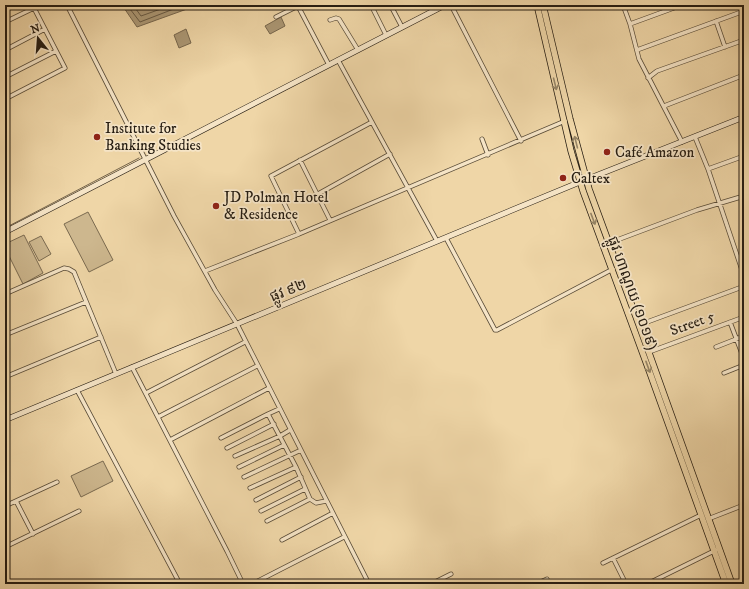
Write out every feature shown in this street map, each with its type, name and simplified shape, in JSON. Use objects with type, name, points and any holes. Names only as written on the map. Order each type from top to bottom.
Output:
[{"type":"main road","points":[[5,232],[445,5]]},
{"type":"main road","name":"ផ្លូវ ហាណូយ (១០១៩)","points":[[537,5],[583,181],[701,515],[732,584]]},
{"type":"main road","name":"ផ្លូវ ហាណូយ (១០១៩)","points":[[542,5],[567,120]]},
{"type":"main road","name":"ផ្លូវ ៩២","points":[[7,419],[583,181],[744,117]]},
{"type":"main road","name":"ផ្លូវ ហាណូយ (១០១៩)","points":[[583,181],[609,243],[615,268],[649,352],[708,519],[726,584]]},
{"type":"street","points":[[67,5],[174,216],[236,324],[369,584]]},
{"type":"street","points":[[371,5],[386,35]]},
{"type":"street","points":[[451,5],[521,141]]},
{"type":"street","points":[[623,5],[630,24],[639,59],[682,142]]},
{"type":"street","points":[[630,24],[682,5]]},
{"type":"street","points":[[276,17],[296,7],[299,8],[329,65]]},
{"type":"street","points":[[5,22],[34,8],[65,68],[5,99]]},
{"type":"street","points":[[392,8],[402,27]]},
{"type":"street","points":[[637,50],[744,11]]},
{"type":"street","points":[[330,20],[336,18],[339,19],[358,50]]},
{"type":"street","points":[[716,21],[725,47]]},
{"type":"street","points":[[5,50],[45,30]]},
{"type":"street","points":[[648,78],[657,71],[744,40]]},
{"type":"street","points":[[5,77],[56,51]]},
{"type":"street","points":[[338,60],[437,241]]},
{"type":"street","points":[[664,106],[744,75]]},
{"type":"street","points":[[205,271],[299,234],[408,187],[521,141],[567,120]]},
{"type":"street","points":[[299,234],[271,176],[372,122]]},
{"type":"street","points":[[695,136],[708,169],[744,276]]},
{"type":"street","points":[[482,139],[488,155]]},
{"type":"street","points":[[318,194],[390,154]]},
{"type":"street","points":[[708,169],[744,156]]},
{"type":"street","points":[[300,160],[330,220]]},
{"type":"street","points":[[609,243],[744,196]]},
{"type":"street","points":[[446,238],[495,330],[615,268]]},
{"type":"street","points":[[5,294],[64,268],[74,272],[116,374]]},
{"type":"street","points":[[639,325],[742,287]]},
{"type":"street","points":[[5,335],[86,302]]},
{"type":"street","name":"Street 5","points":[[649,352],[744,317]]},
{"type":"street","points":[[730,322],[744,359]]},
{"type":"street","points":[[716,347],[744,336]]},
{"type":"street","points":[[5,376],[100,337]]},
{"type":"street","points":[[146,393],[245,342]]},
{"type":"street","points":[[724,373],[744,365]]},
{"type":"street","points":[[158,417],[257,366]]},
{"type":"street","points":[[132,367],[243,584]]},
{"type":"street","points":[[170,440],[269,388]]},
{"type":"street","points":[[77,390],[180,584]]},
{"type":"street","points":[[5,408],[7,419]]},
{"type":"street","points":[[222,438],[279,409]]},
{"type":"street","points":[[268,414],[301,477],[310,499],[316,503],[326,501]]},
{"type":"street","points":[[227,448],[274,424]]},
{"type":"street","points":[[235,456],[290,430]]},
{"type":"street","points":[[239,467],[284,445]]},
{"type":"street","points":[[244,477],[300,450]]},
{"type":"street","points":[[250,488],[296,467]]},
{"type":"street","points":[[256,500],[301,477]]},
{"type":"street","points":[[5,506],[57,482]]},
{"type":"street","points":[[261,511],[305,489]]},
{"type":"street","points":[[267,521],[310,499]]},
{"type":"street","points":[[16,501],[33,534]]},
{"type":"street","points":[[708,519],[744,505]]},
{"type":"street","points":[[5,547],[79,511]]},
{"type":"street","points":[[282,540],[333,513]]},
{"type":"street","points":[[603,563],[701,515]]},
{"type":"street","points":[[252,584],[344,537]]},
{"type":"street","points":[[647,584],[716,550]]},
{"type":"street","points":[[613,558],[626,584]]},
{"type":"street","points":[[431,584],[452,574]]},
{"type":"street","points":[[536,584],[548,579]]},
{"type":"shaded area","points":[[88,212],[113,260],[89,272],[64,224]]},
{"type":"shaded area","points":[[24,235],[43,273],[23,284],[5,248],[5,244]]},
{"type":"shaded area","points":[[41,236],[51,254],[39,261],[29,242]]},
{"type":"shaded area","points":[[103,461],[113,481],[81,497],[71,476]]},
{"type":"water","points":[[122,5],[189,5],[187,9],[137,27]]},
{"type":"water","points":[[281,17],[285,26],[270,34],[265,26]]},
{"type":"water","points":[[186,29],[191,43],[179,48],[174,35]]},
{"type":"waterway","points":[[5,228],[139,158]]},
{"type":"place","name":"Institute for Banking Studies","points":[[97,137]]},
{"type":"place","name":"Café Amazon","points":[[607,152]]},
{"type":"place","name":"Caltex","points":[[563,178]]},
{"type":"place","name":"JD Polman Hotel & Residence","points":[[216,206]]}]
